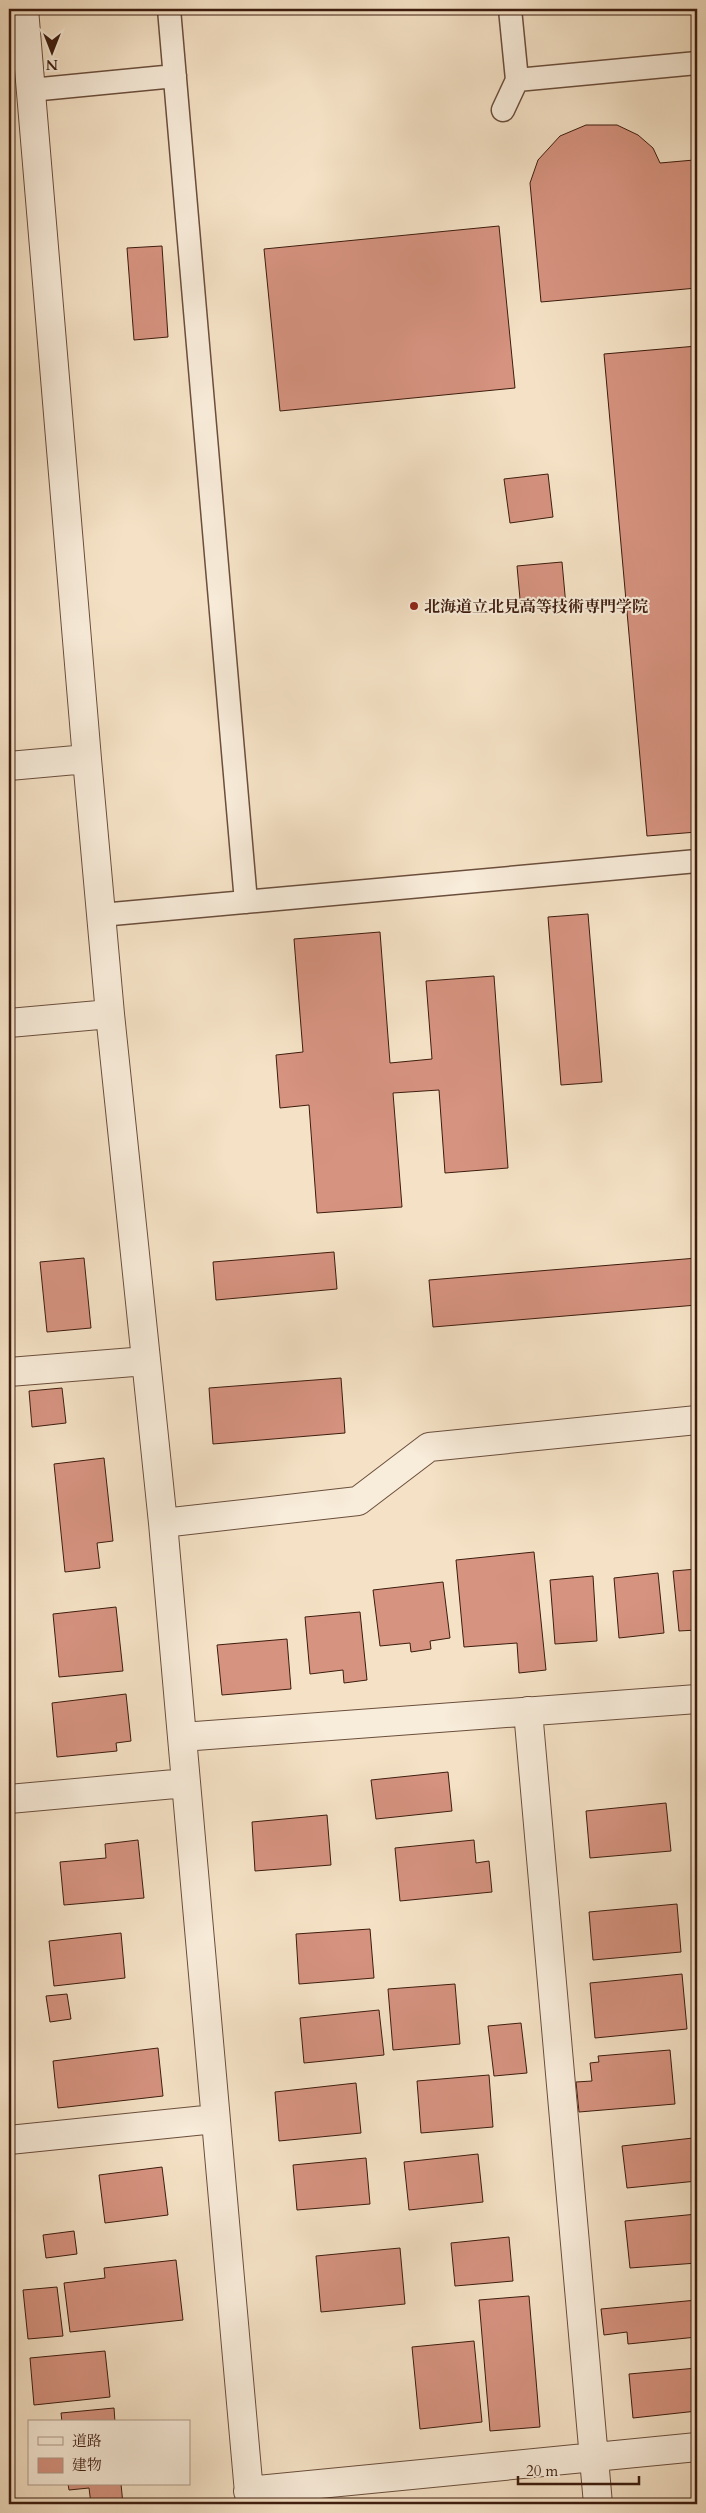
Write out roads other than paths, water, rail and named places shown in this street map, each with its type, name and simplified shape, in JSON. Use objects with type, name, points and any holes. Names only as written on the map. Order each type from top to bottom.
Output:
[{"type":"street","points":[[24,9],[101,915],[163,1523],[249,2497],[594,2456],[697,2447]]},
{"type":"street","points":[[9,766],[87,759]]},
{"type":"street","points":[[9,1023],[110,1014]]},
{"type":"street","points":[[9,1372],[146,1361]]},
{"type":"street","points":[[163,1523],[358,1501],[429,1448],[697,1420]]},
{"type":"street","points":[[182,1737],[697,1699]]},
{"type":"street","points":[[528,1712],[598,2504]]},
{"type":"street","points":[[9,1799],[186,1783]]},
{"type":"street","points":[[9,2140],[215,2119]]},
{"type":"lane","points":[[169,9],[246,902]]},
{"type":"lane","points":[[502,110],[517,80],[510,9]]},
{"type":"lane","points":[[517,80],[697,63]]},
{"type":"lane","points":[[30,90],[175,76]]},
{"type":"lane","points":[[101,915],[697,860]]},
{"type":"place","name":"北海道立北見高等技術専門学院","points":[[414,606]]}]
